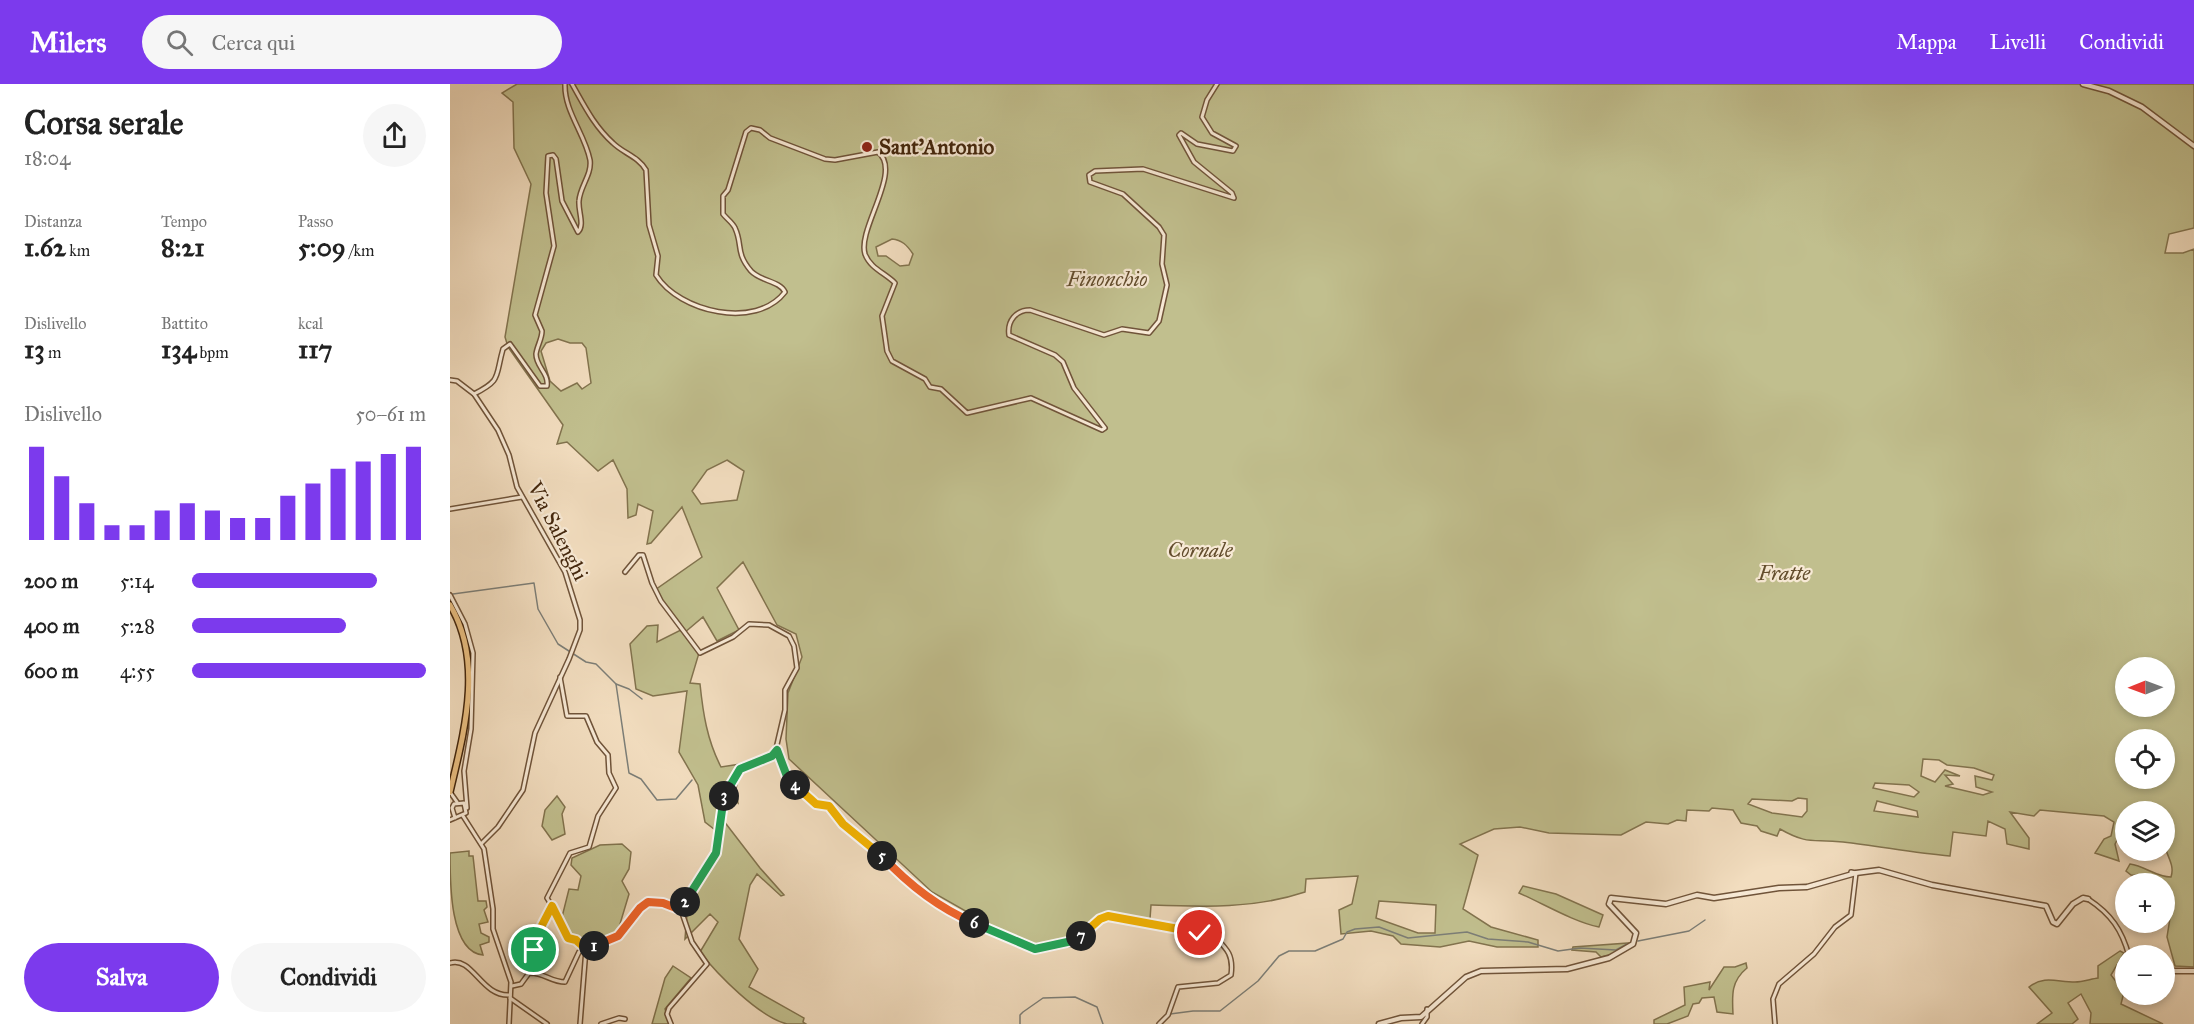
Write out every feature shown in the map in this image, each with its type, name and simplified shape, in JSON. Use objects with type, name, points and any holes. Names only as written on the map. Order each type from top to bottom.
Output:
[{"type":"main road","points":[[450,605],[466,640],[468,696],[463,738],[450,792]]},
{"type":"street","points":[[450,380],[458,381],[474,394],[493,385],[497,378],[503,349],[510,344],[534,380],[540,386],[547,386],[548,380],[538,364],[536,355],[542,331],[535,315],[554,246],[546,193],[548,156],[553,154],[556,159],[562,201],[578,232],[581,226],[580,193],[590,171],[587,152],[571,111],[565,84]]},
{"type":"street","points":[[572,84],[581,104],[603,133],[615,146],[643,163],[646,170],[650,225],[658,256],[656,275],[679,299],[699,307],[751,312],[761,311],[779,300],[785,292],[780,286],[760,279],[753,273],[740,256],[735,227],[723,214],[723,196],[728,190],[746,132],[751,128],[760,130],[770,138],[825,159],[835,160],[878,152],[884,160],[885,178],[863,244],[870,263],[895,283],[882,316],[892,362],[925,379],[930,387],[941,389],[967,413],[1031,398],[1065,411],[1102,430],[1105,428],[1074,388],[1063,362],[1055,355],[1009,335],[1008,325],[1020,312],[1030,310],[1104,335],[1122,329],[1149,333],[1153,331],[1162,314],[1167,285],[1162,264],[1164,235],[1160,227],[1123,194],[1090,182],[1089,175],[1095,171],[1143,169],[1234,198],[1232,193],[1194,162],[1179,135],[1181,133],[1197,144],[1233,151],[1236,146],[1212,133],[1202,117],[1207,100],[1217,84]]},
{"type":"street","points":[[2083,84],[2109,91],[2142,106],[2194,146]]},
{"type":"street","name":"Via Salenghi","points":[[474,394],[506,446],[517,487],[565,572],[576,604],[580,630],[560,677]]},
{"type":"street","points":[[450,509],[522,497]]},
{"type":"street","points":[[625,572],[631,561],[643,555],[652,583],[662,601],[700,653],[733,637],[749,624],[769,625],[789,636],[794,646],[797,668],[785,690],[777,750],[772,756],[740,769],[732,781],[722,800],[716,853],[681,910]]},
{"type":"street","points":[[450,595],[465,624],[473,653],[471,729],[464,771],[467,808],[463,816],[450,820]]},
{"type":"street","points":[[482,843],[498,827],[523,790],[535,733],[560,677]]},
{"type":"street","points":[[560,677],[567,716],[586,716],[597,742],[610,760],[609,773],[616,788],[598,816],[589,847],[570,853],[547,898],[568,938],[576,940],[586,949]]},
{"type":"street","points":[[777,750],[788,779],[816,804],[829,806],[843,824],[873,846],[906,880],[962,918],[1035,949],[1072,941],[1100,919],[1108,916],[1213,935],[1224,942],[1232,966],[1230,975],[1218,983],[1178,987],[1168,1015],[1159,1024]]},
{"type":"street","points":[[450,792],[467,808]]},
{"type":"street","points":[[455,818],[452,808],[465,794]]},
{"type":"street","points":[[463,816],[482,843],[493,909],[493,929],[512,986],[508,1024]]},
{"type":"street","points":[[1379,1024],[1401,1018],[1421,1017],[1427,1009],[1466,977],[1481,971],[1567,969],[1619,954],[1633,944],[1636,933],[1609,904],[1611,898],[1666,904],[1697,895],[1714,898],[1770,889],[1808,886],[1853,873],[1879,870],[1932,885],[2046,906],[2056,924],[2073,904],[2083,898],[2088,899],[2110,915],[2127,945]]},
{"type":"street","points":[[1775,1024],[1773,999],[1776,988],[1785,977],[1814,954],[1835,927],[1848,919],[1853,873]]},
{"type":"street","points":[[529,973],[537,972],[549,979],[565,982],[579,952],[618,936],[640,908],[648,902],[663,903],[681,910],[692,942],[707,963],[669,1008],[667,1014],[671,1024]]},
{"type":"street","points":[[512,986],[521,984],[529,973],[536,939],[552,906]]},
{"type":"street","points":[[580,1024],[586,949]]},
{"type":"street","points":[[450,963],[458,962],[472,970],[486,988],[499,995],[510,996],[547,1024]]},
{"type":"street","points":[[2175,971],[2194,971]]},
{"type":"street","points":[[1422,1024],[1427,1017],[1427,1009]]},
{"type":"street","points":[[601,1024],[619,1018],[625,1019]]},
{"type":"green space","name":"Finonchio","points":[[517,84],[2194,84],[2194,228],[2169,234],[2165,253],[2183,253],[2194,249],[2194,967],[2175,966],[2175,945],[2169,945],[2167,937],[2168,933],[2175,933],[2175,873],[2172,873],[2170,861],[2175,861],[2175,801],[2115,801],[2115,860],[2095,853],[2104,839],[2111,836],[2114,822],[2104,816],[2040,810],[2034,816],[2010,812],[2029,838],[2029,849],[2007,844],[2005,829],[1988,821],[1986,836],[1953,832],[1950,856],[1843,842],[1805,840],[1780,829],[1777,836],[1761,831],[1757,826],[1741,823],[1733,810],[1712,808],[1709,811],[1687,810],[1686,821],[1677,820],[1668,824],[1646,822],[1621,835],[1549,833],[1520,827],[1494,829],[1460,844],[1478,855],[1463,909],[1491,927],[1538,940],[1538,947],[1497,947],[1469,941],[1440,947],[1401,944],[1393,936],[1371,931],[1341,934],[1339,910],[1352,904],[1358,876],[1306,879],[1305,892],[1286,898],[1248,904],[1151,905],[1150,919],[1102,913],[1073,947],[1038,947],[997,929],[932,892],[789,759],[786,739],[788,693],[802,657],[796,634],[777,625],[743,562],[717,588],[739,630],[717,641],[703,617],[684,633],[699,653],[690,683],[700,684],[706,726],[716,757],[721,767],[741,764],[736,789],[738,803],[724,792],[720,816],[784,895],[781,896],[757,874],[750,885],[739,939],[758,969],[749,987],[804,1018],[803,1022],[806,1024],[787,1024],[776,1020],[739,994],[700,952],[718,922],[710,914],[685,939],[688,901],[718,852],[719,833],[705,822],[698,785],[679,752],[687,691],[653,696],[636,689],[630,644],[647,626],[658,625],[657,642],[681,630],[655,590],[702,557],[682,507],[651,543],[647,544],[653,511],[638,504],[636,515],[628,518],[627,489],[613,460],[598,471],[567,442],[557,444],[563,425],[508,347],[505,337],[531,184],[514,148],[513,102],[502,93]],"holes":[[[892,239],[899,240],[913,254],[909,265],[900,266],[886,256],[878,256],[876,247]],[[558,339],[570,343],[582,343],[586,348],[591,383],[582,389],[577,383],[561,391],[550,381],[541,351],[546,343]],[[727,460],[744,471],[737,500],[701,504],[692,491],[707,470]],[[1923,759],[1939,760],[1947,765],[1974,768],[1994,775],[1992,780],[1975,776],[1976,787],[1992,792],[1983,795],[1945,786],[1953,784],[1945,775],[1960,776],[1945,770],[1935,782],[1921,776]],[[1875,783],[1909,785],[1919,792],[1914,797],[1873,788]],[[1798,798],[1807,799],[1807,811],[1802,817],[1772,813],[1748,804],[1752,799],[1792,801]],[[1877,801],[1917,811],[1918,817],[1874,811]],[[1379,901],[1436,905],[1435,933],[1418,933],[1376,918]]]},
{"type":"green space","points":[[557,796],[565,807],[562,814],[565,834],[552,840],[542,826],[545,810]]},
{"type":"green space","points":[[622,844],[631,852],[629,869],[622,881],[629,894],[617,934],[587,944],[570,934],[561,921],[569,889],[578,890],[581,876],[571,865],[572,858],[600,845]]},
{"type":"green space","points":[[469,851],[469,856],[473,856],[478,901],[486,901],[487,907],[484,910],[488,922],[479,924],[481,933],[489,937],[489,942],[480,945],[483,955],[472,951],[464,942],[454,914],[450,853]]},
{"type":"green space","name":"Finonchio","points":[[2130,864],[2155,873],[2128,873],[2126,871]]},
{"type":"green space","points":[[1523,886],[1556,894],[1603,915],[1599,927],[1569,917],[1519,893]]},
{"type":"green space","points":[[1629,943],[1620,952],[1601,957],[1596,952],[1572,950],[1573,947]]},
{"type":"green space","points":[[2115,954],[2115,968],[2111,975],[2115,980],[2115,1005],[2123,1005],[2163,1024],[2090,1024],[2091,1013],[2081,994],[2068,1003],[2078,1019],[2072,1024],[2037,1024],[2052,1013],[2029,987],[2045,980],[2081,982],[2098,978],[2098,966]]},
{"type":"green space","points":[[1746,963],[1747,968],[1735,983],[1733,1014],[1717,1012],[1714,997],[1702,998],[1699,1003],[1693,1004],[1688,1016],[1667,1024],[1654,1024],[1654,1020],[1685,1005],[1684,987],[1710,982],[1709,990],[1724,967],[1735,967]]},
{"type":"green space","points":[[673,966],[691,978],[665,1009],[670,1024],[652,1024],[665,978]]},
{"type":"waterway","points":[[453,594],[534,583],[538,609],[558,644],[586,662],[596,664],[616,684],[629,689],[642,699]]},
{"type":"waterway","points":[[616,684],[629,773],[641,779],[657,800],[676,799],[692,780]]},
{"type":"waterway","points":[[1638,941],[1689,931],[1705,920]]},
{"type":"waterway","points":[[1170,1014],[1220,1011],[1258,981],[1279,956],[1289,951],[1315,951],[1343,939],[1347,932],[1355,929],[1379,927],[1408,938],[1467,932],[1488,939],[1528,942],[1558,951],[1580,948],[1616,950],[1627,944]]},
{"type":"waterway","points":[[1020,1024],[1020,1015],[1043,998],[1075,997],[1097,1007],[1103,1024]]},
{"type":"place","name":"Sant'Antonio","points":[[867,147]]},
{"type":"route","points":[[534,950],[539,931],[552,906],[568,938],[576,940],[586,949],[618,936],[640,908],[648,902],[663,903],[681,910],[716,853],[722,800],[732,781],[740,769],[772,756],[777,750],[788,779],[816,804],[829,806],[843,824],[849,826],[873,846],[897,873],[933,901],[962,918],[1035,949],[1079,938],[1100,919],[1108,916],[1200,933]]},
{"type":"park label","name":"Cornale","points":[[1200,550]]},
{"type":"park label","name":"Fratte","points":[[1784,573]]}]
